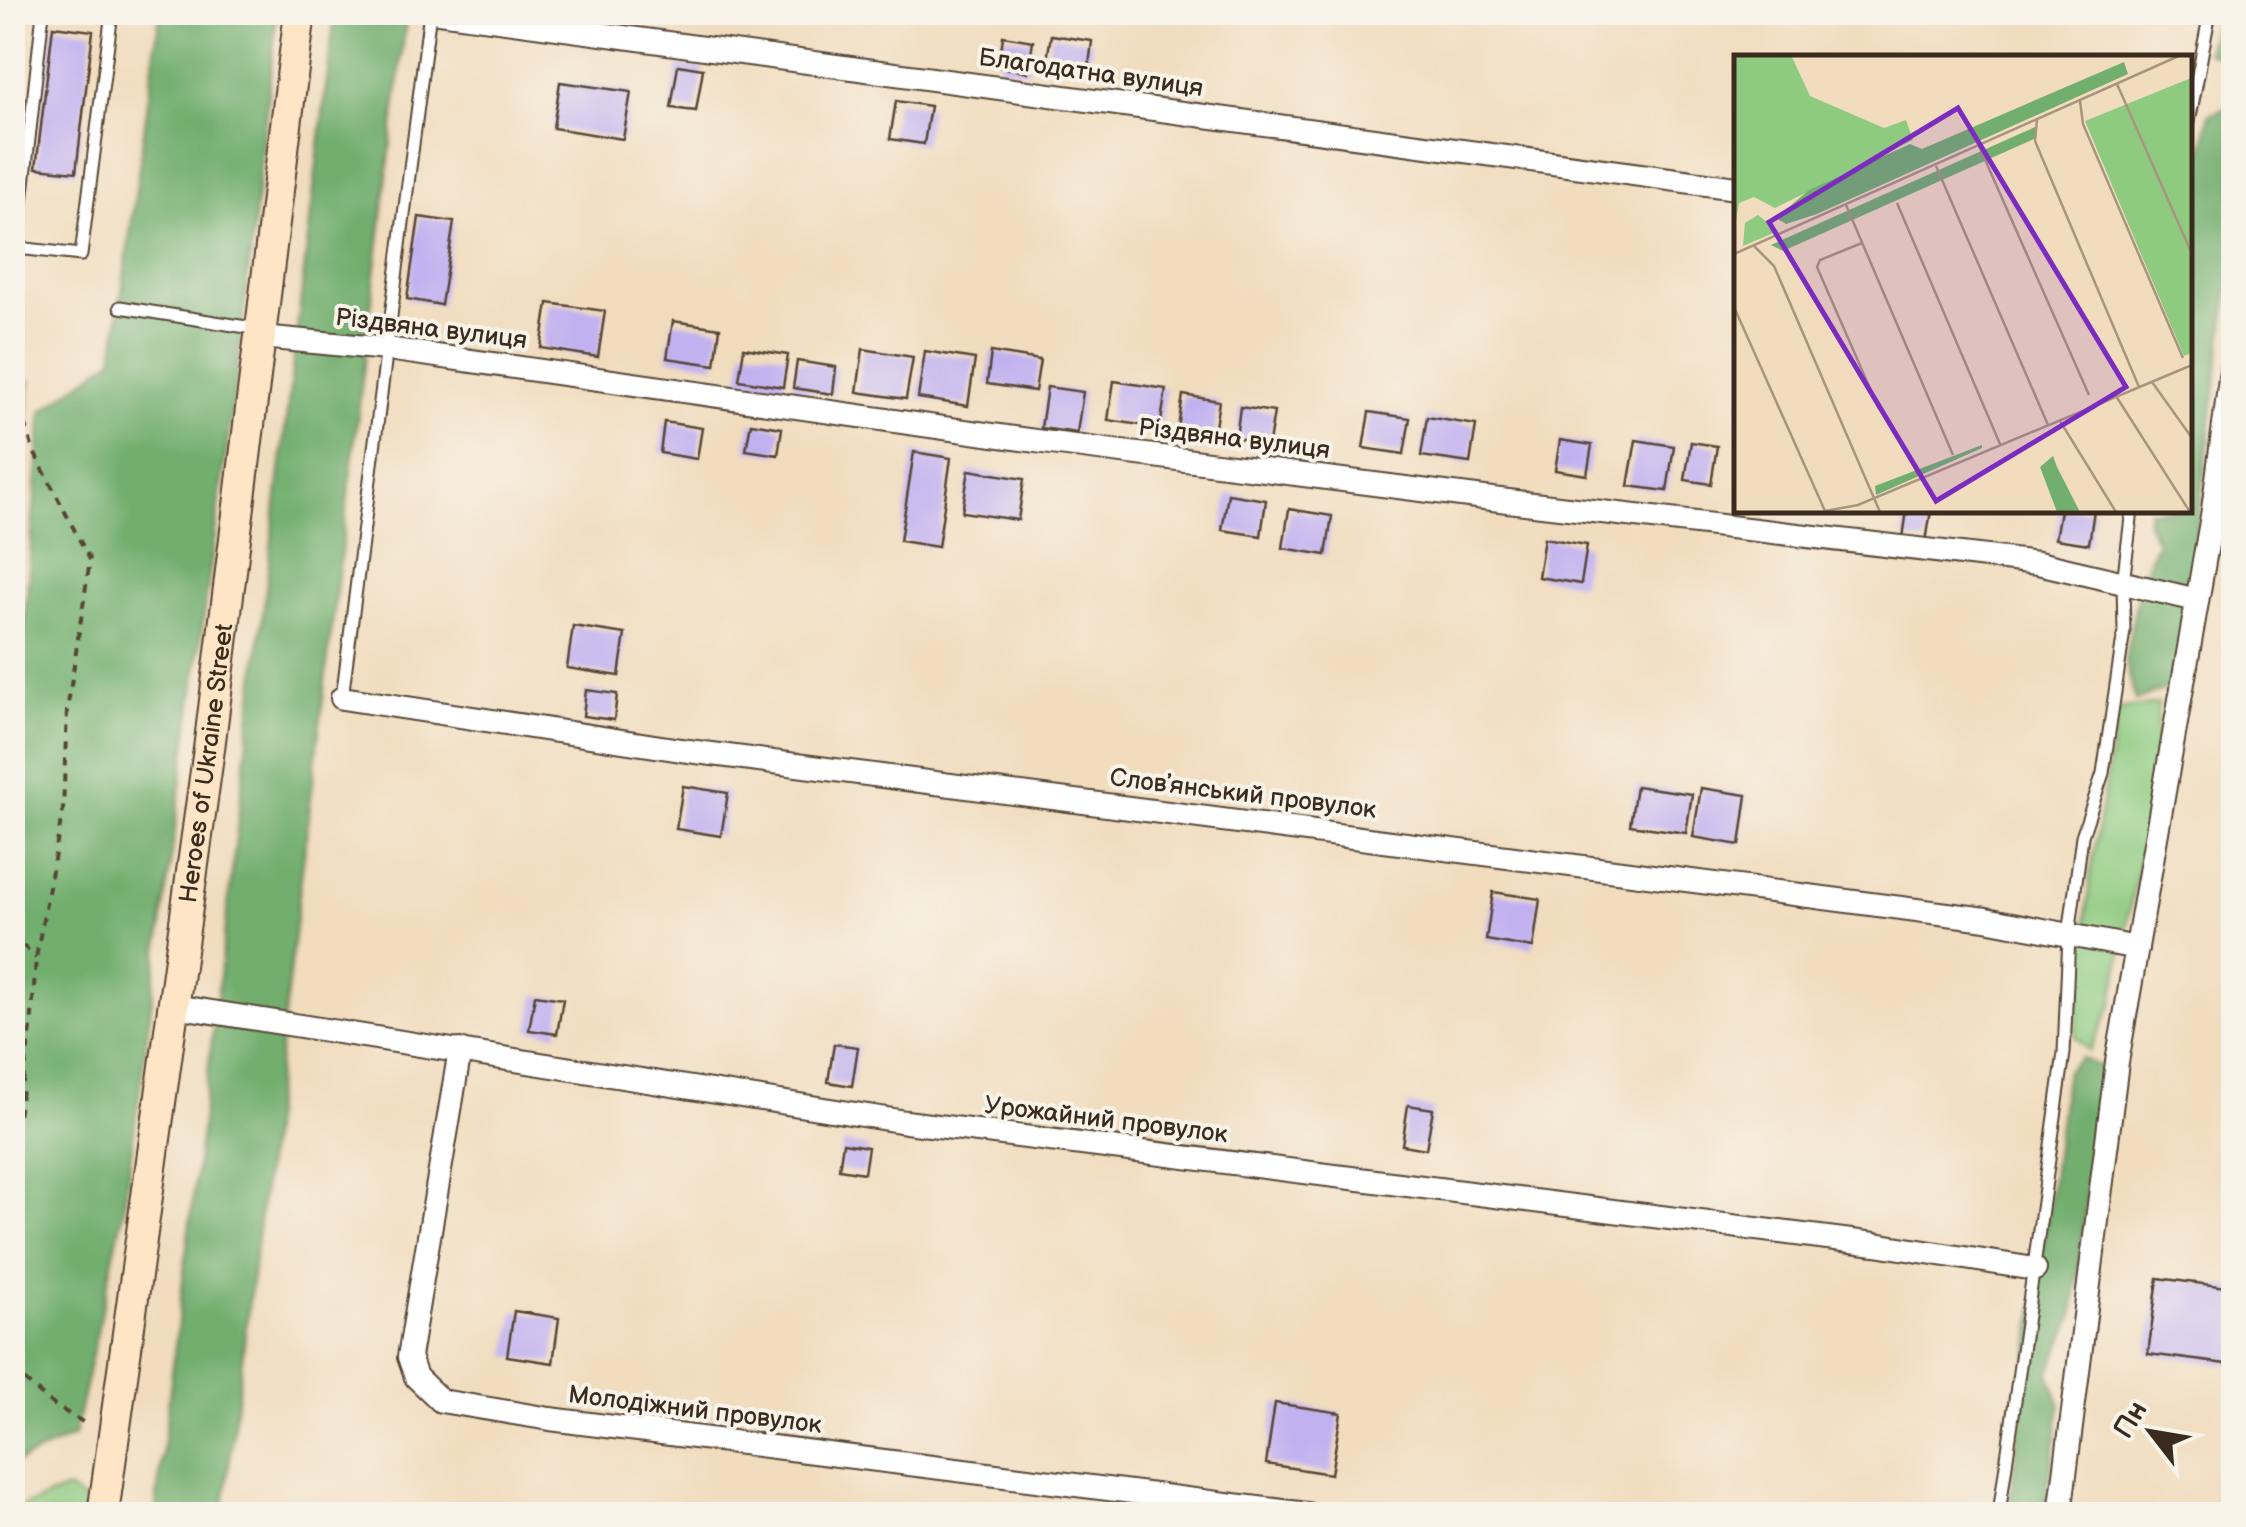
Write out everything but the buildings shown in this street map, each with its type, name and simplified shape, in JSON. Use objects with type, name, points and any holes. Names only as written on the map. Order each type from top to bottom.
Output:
[{"type":"main road","name":"Heroes of Ukraine Street","points":[[103,1514],[174,1006],[300,12]]},
{"type":"street","name":"Благодатна вулиця","points":[[440,12],[1734,188]]},
{"type":"street","name":"Різдвяна вулиця","points":[[262,333],[1062,445],[2038,563],[2197,600]]},
{"type":"street","points":[[2060,1514],[2118,1062],[2197,600],[2223,509],[2234,348]]},
{"type":"street","name":"Словʼянський провулок","points":[[342,698],[681,750],[1986,919],[2137,948]]},
{"type":"street","name":"Урожайний провулок","points":[[174,1006],[906,1122],[1875,1244],[2034,1268]]},
{"type":"street","name":"Молодіжний провулок","points":[[460,1050],[409,1357],[416,1377],[442,1401],[550,1419],[1307,1514]]},
{"type":"lane","points":[[43,12],[17,248],[81,255],[112,12]]},
{"type":"lane","points":[[342,698],[430,12]]},
{"type":"lane","points":[[2191,111],[2210,12]]},
{"type":"lane","points":[[120,307],[262,333]]},
{"type":"lane","points":[[1999,1514],[2064,1053],[2069,935],[2082,836],[2102,772],[2124,631],[2122,583],[2132,512]]},
{"type":"path","points":[[12,377],[32,450],[90,560],[67,710],[62,810],[36,958],[12,1157]]},
{"type":"path","points":[[12,934],[36,958]]},
{"type":"path","points":[[12,1370],[54,1405],[114,1440]]},
{"type":"green space","points":[[160,13],[277,13],[239,356],[123,1213],[74,1436],[13,1464],[12,717],[25,618],[42,412],[113,359]]},
{"type":"green space","points":[[335,13],[407,13],[223,1514],[155,1514]]},
{"type":"green space","points":[[2218,13],[2233,13],[2233,62],[2207,52]]},
{"type":"green space","points":[[2233,106],[2233,259],[2176,684],[2136,701],[2125,660],[2140,582],[2157,541],[2147,523],[2149,512],[2191,512],[2191,217],[2209,114]]},
{"type":"green space","points":[[12,377],[30,380],[13,574]]},
{"type":"green space","points":[[2158,704],[2156,769],[2112,1005],[2089,1052],[2075,1036],[2091,868],[2118,710]]},
{"type":"green space","points":[[2081,1058],[2101,1067],[2073,1318],[2049,1373],[2061,1406],[2044,1514],[2008,1514],[2066,1071]]},
{"type":"green space","points":[[68,1489],[86,1502],[85,1514],[13,1514],[13,1510]]}]
